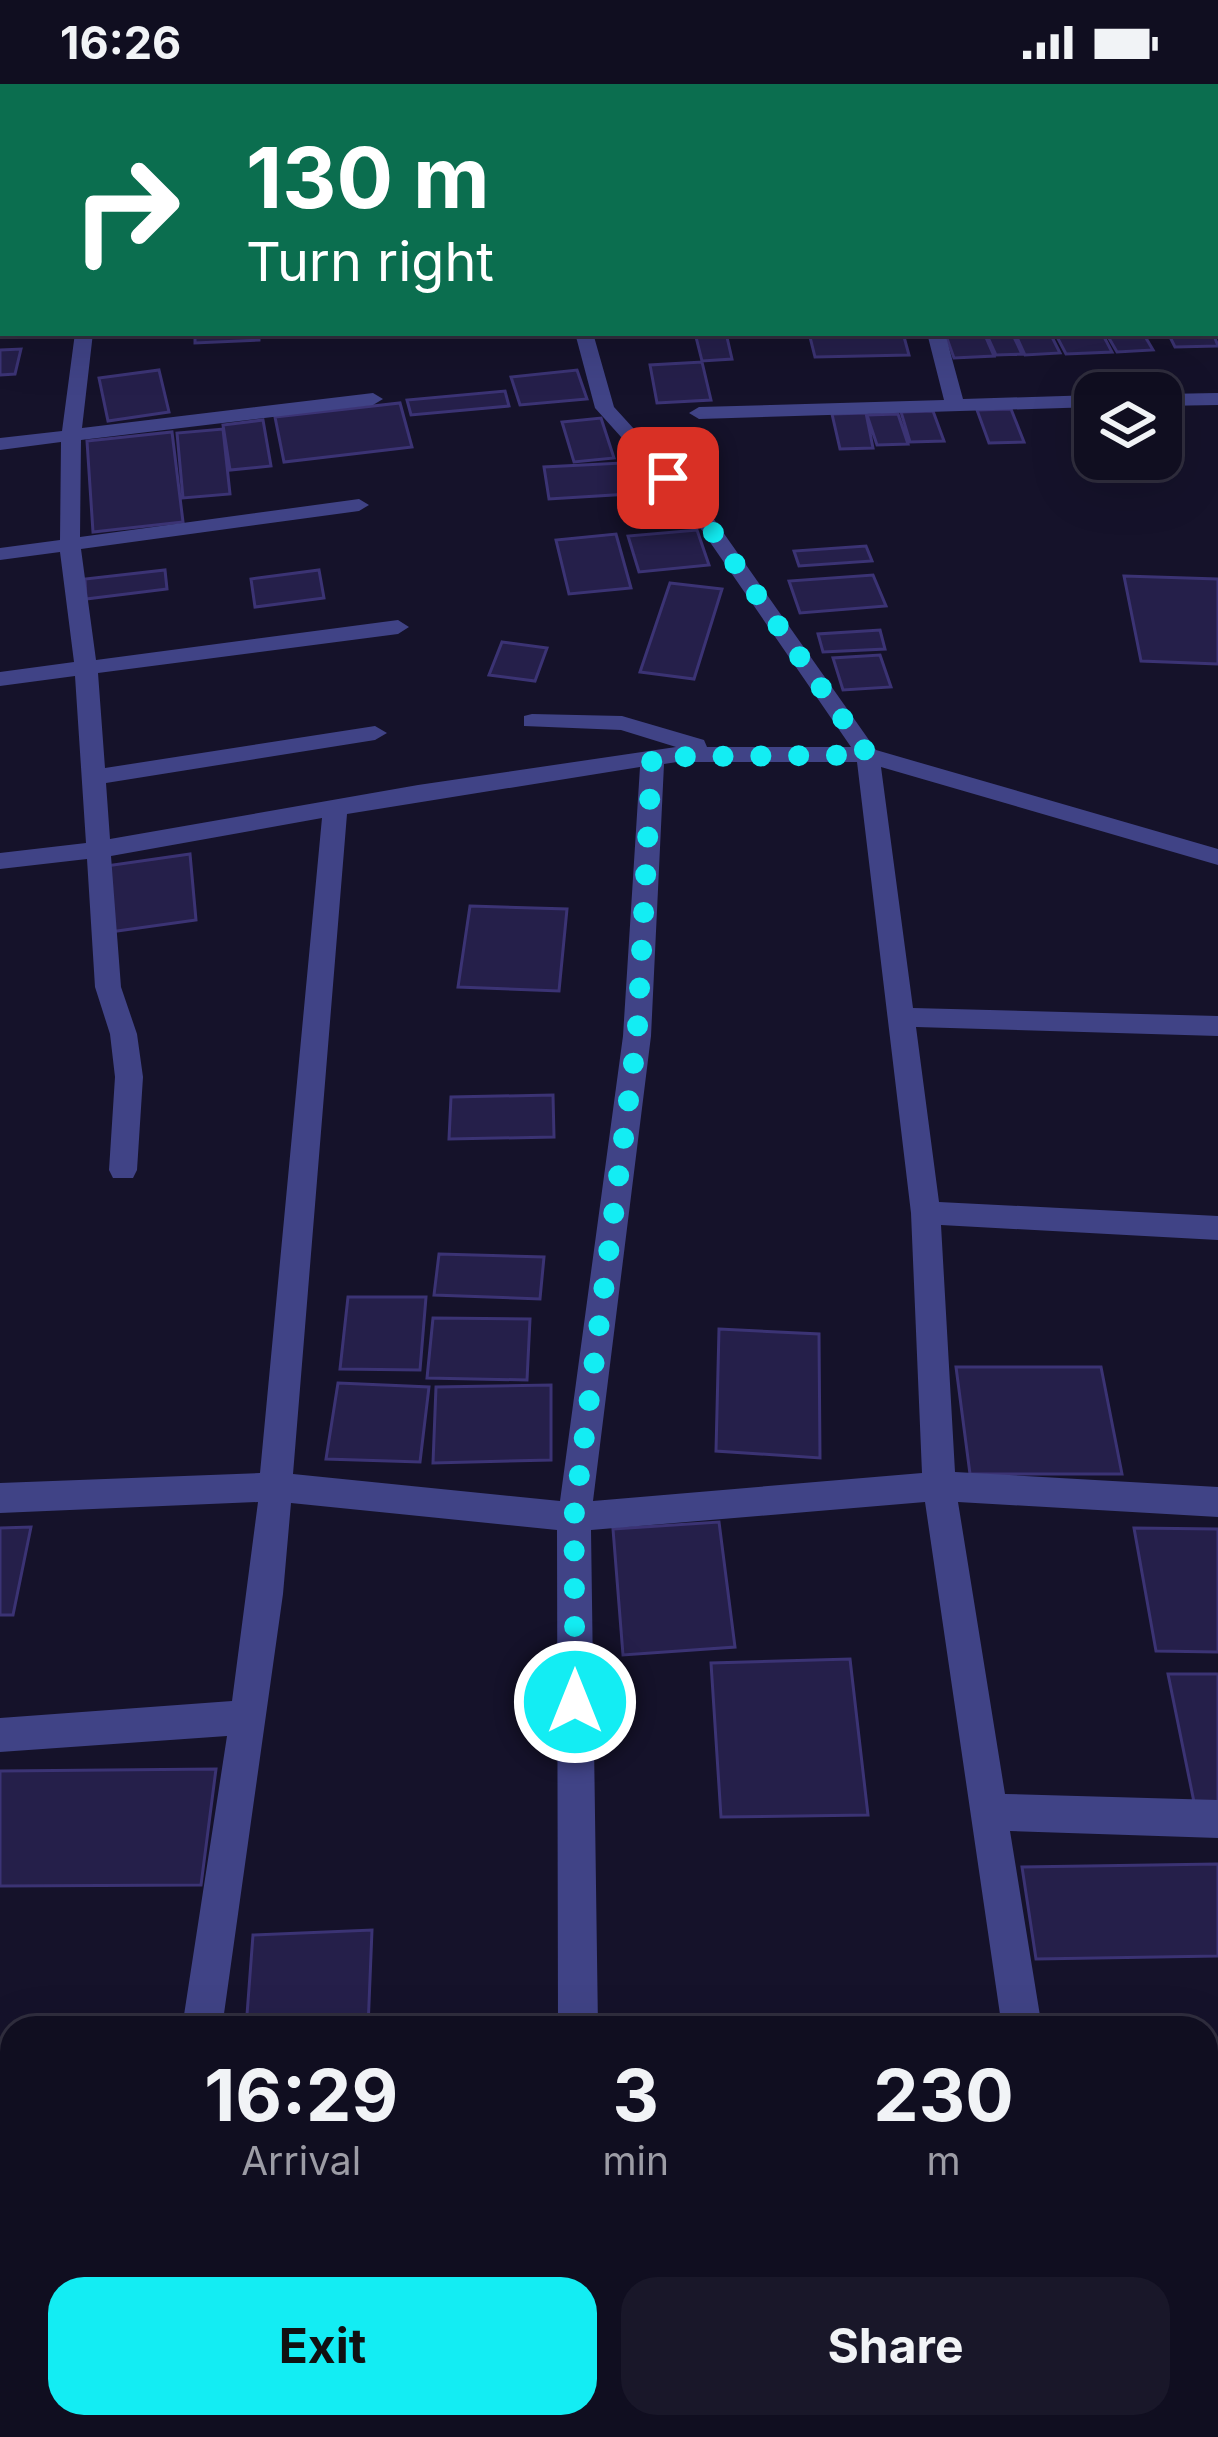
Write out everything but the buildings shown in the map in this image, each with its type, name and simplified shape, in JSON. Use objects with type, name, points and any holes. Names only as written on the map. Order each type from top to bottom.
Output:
[{"type":"street","points":[[84,336],[71,437],[70,545],[86,669],[108,986],[131,1059],[123,1170]]},
{"type":"street","points":[[585,336],[605,408],[699,512],[868,755],[926,1213],[939,1486],[1020,2016]]},
{"type":"street","points":[[937,336],[955,404]]},
{"type":"street","points":[[0,444],[373,399]]},
{"type":"street","points":[[1182,400],[1218,399]]},
{"type":"street","points":[[699,413],[1074,401]]},
{"type":"street","points":[[0,554],[359,505]]},
{"type":"street","points":[[0,679],[398,626]]},
{"type":"street","points":[[532,721],[622,724],[730,754]]},
{"type":"street","points":[[92,778],[375,733]]},
{"type":"street","points":[[0,861],[96,850],[652,757],[730,754],[868,755],[1218,857]]},
{"type":"street","points":[[578,2016],[574,1516],[637,1036],[652,757]]},
{"type":"street","points":[[204,2016],[249,1717],[277,1487],[335,808]]},
{"type":"street","points":[[902,1017],[1218,1026]]},
{"type":"street","points":[[926,1213],[1218,1228]]},
{"type":"street","points":[[0,1498],[277,1487],[574,1516],[939,1486],[1218,1502]]},
{"type":"street","points":[[0,1735],[249,1717]]},
{"type":"street","points":[[991,1812],[1218,1819]]},
{"type":"route","points":[[575,1702],[574,1516],[637,1036],[652,757],[868,755],[699,512],[668,478]]}]
